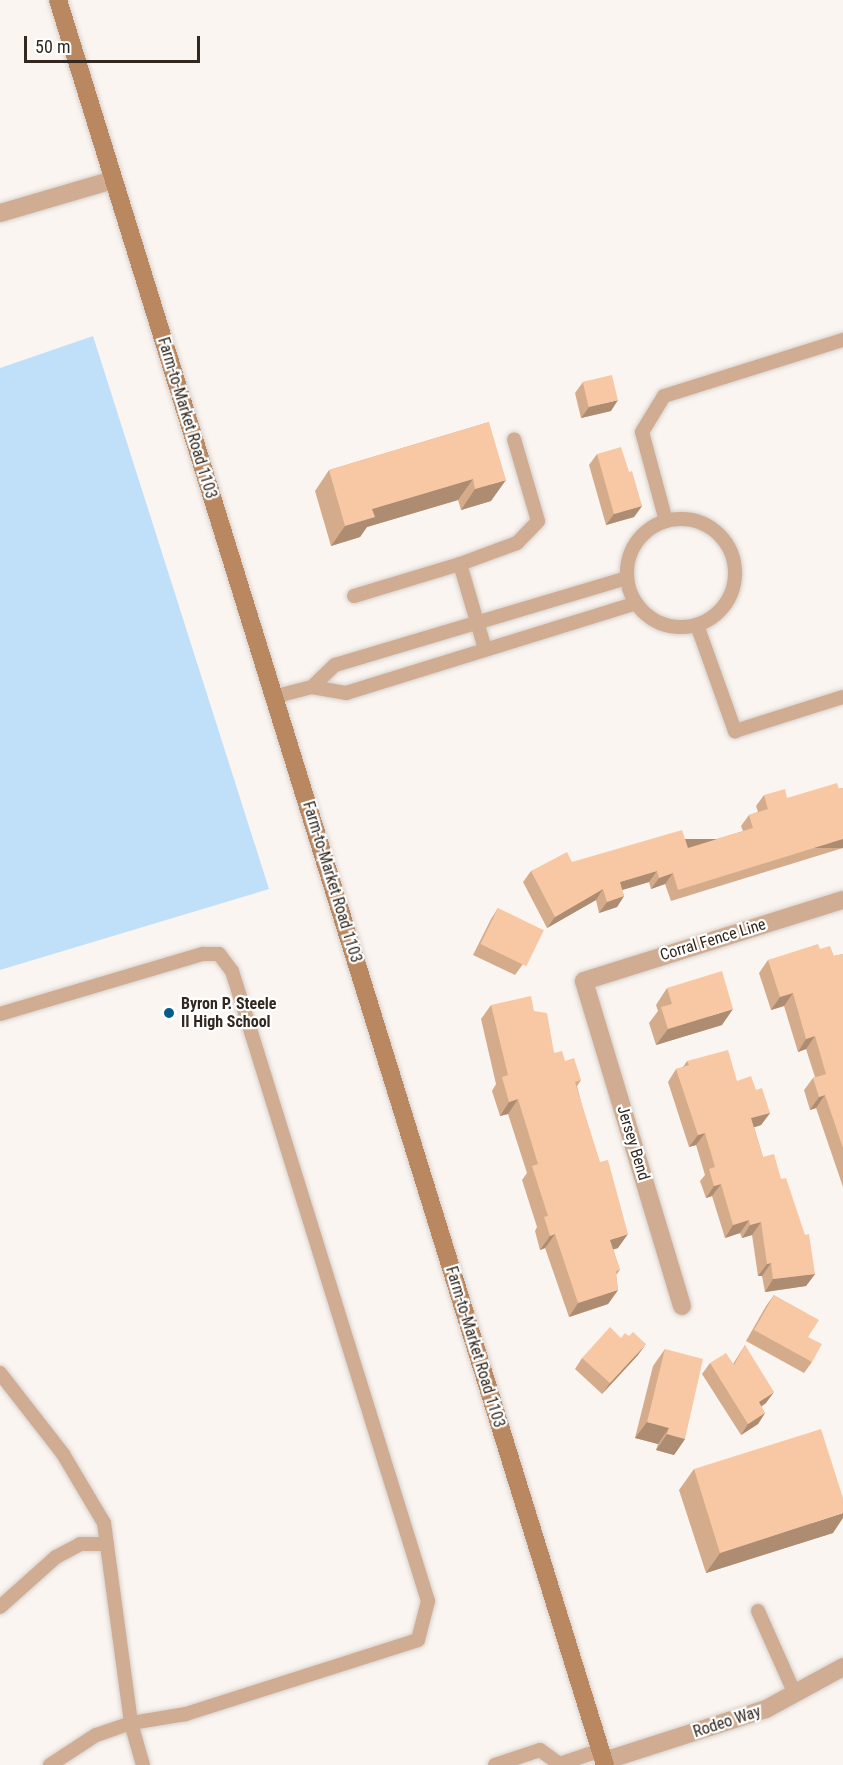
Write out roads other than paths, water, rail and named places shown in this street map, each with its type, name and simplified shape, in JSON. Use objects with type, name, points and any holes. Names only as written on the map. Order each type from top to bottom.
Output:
[{"type":"main road","name":"Farm-to-Market Road 1103","points":[[58,0],[603,1759]]},
{"type":"street","points":[[0,213],[113,180]]},
{"type":"street","name":"Corral Fence Line","points":[[584,981],[843,900]]},
{"type":"street","name":"Jersey Bend","points":[[584,981],[682,1306]]},
{"type":"street","name":"Rodeo Way","points":[[603,1759],[766,1709],[843,1667]]},
{"type":"lane","points":[[666,520],[642,432],[664,396],[843,340]]},
{"type":"lane","points":[[354,596],[460,564],[516,543],[538,521],[514,440]]},
{"type":"lane","points":[[693,519],[711,526],[725,539],[733,556],[733,590],[712,618],[697,625],[663,624],[636,603],[627,578],[631,550],[641,535],[666,520],[693,519]]},
{"type":"lane","points":[[460,564],[484,649]]},
{"type":"lane","points":[[312,687],[335,665],[476,621],[627,578]]},
{"type":"lane","points":[[273,697],[312,687],[346,693],[636,603]]},
{"type":"lane","points":[[697,625],[735,731],[843,698]]},
{"type":"lane","points":[[0,1014],[203,954],[219,954],[232,971],[428,1601],[418,1640],[403,1647],[186,1714],[131,1724],[96,1735],[50,1765]]},
{"type":"lane","points":[[0,1373],[63,1454],[104,1523],[131,1724],[143,1765]]},
{"type":"lane","points":[[0,1607],[56,1557],[80,1544],[107,1544]]},
{"type":"lane","points":[[758,1611],[795,1694]]},
{"type":"lane","points":[[495,1765],[540,1750],[558,1764],[603,1759]]},
{"type":"water","points":[[93,336],[269,889],[0,970],[0,368]]},
{"type":"place","name":"Byron P. Steele II High School","points":[[169,1013]]}]
